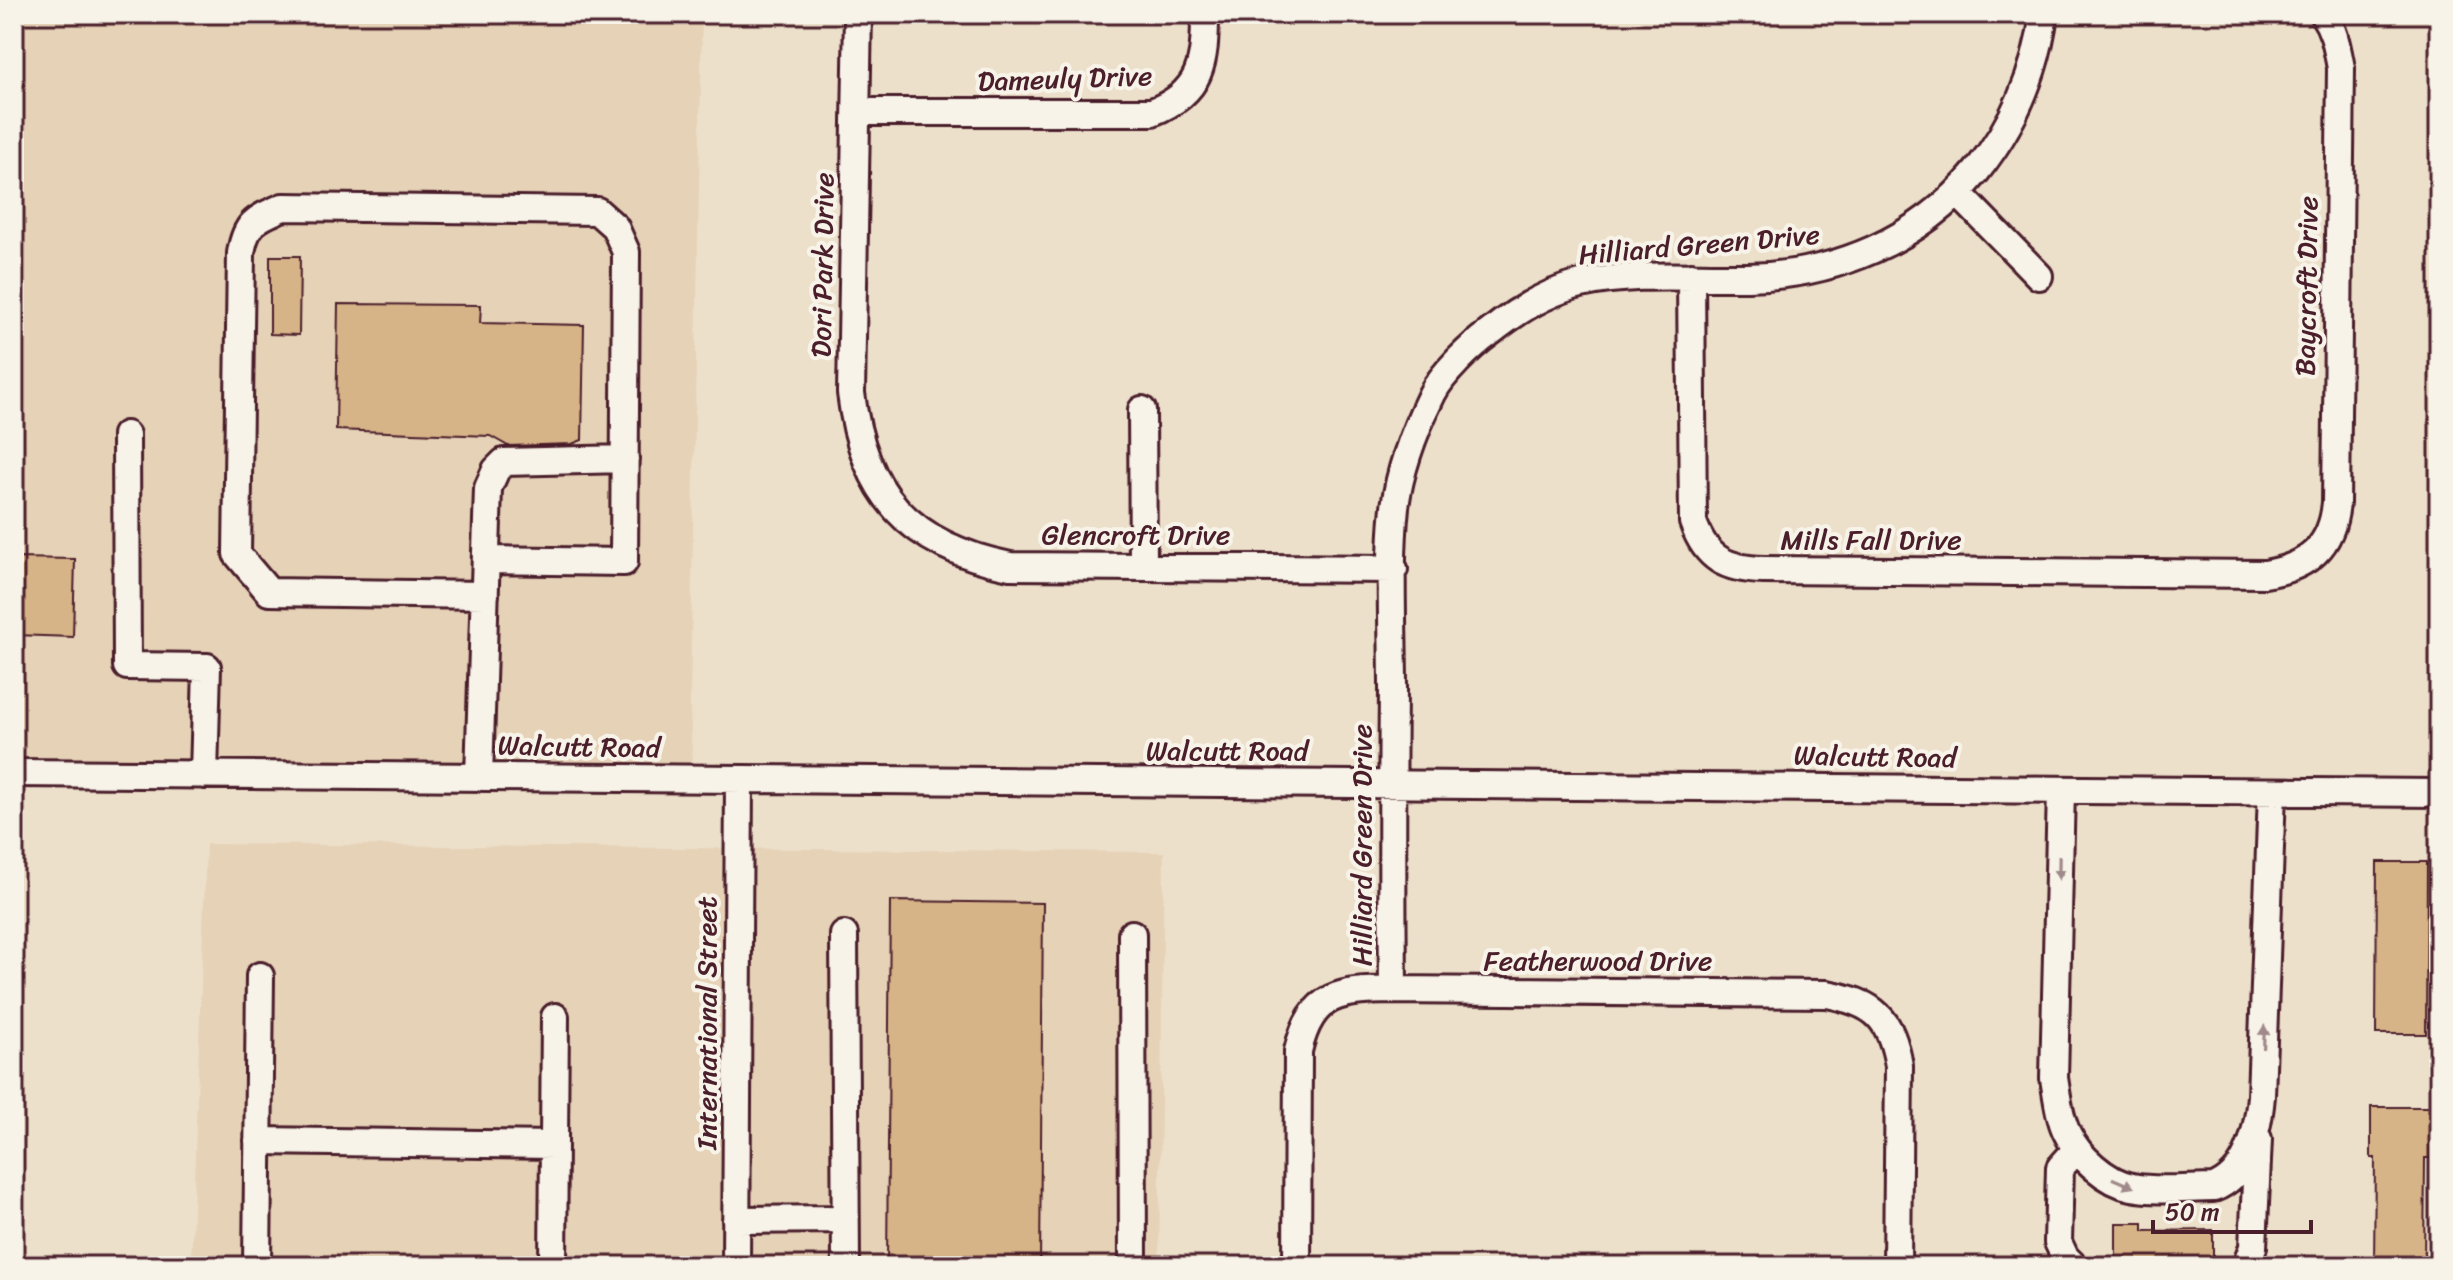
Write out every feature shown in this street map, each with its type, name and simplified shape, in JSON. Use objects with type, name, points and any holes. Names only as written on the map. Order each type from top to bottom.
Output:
[{"type":"street","name":"Dori Park Drive","points":[[858,14],[851,393],[854,424],[863,454],[876,484],[894,507]]},
{"type":"street","name":"Dameuly Drive","points":[[857,112],[1152,112],[1184,95],[1193,84],[1205,51],[1205,14]]},
{"type":"street","name":"Hilliard Green Drive","points":[[1393,990],[1395,506],[1409,449],[1434,390],[1476,343],[1523,306],[1578,285],[1641,276],[1752,277],[1810,270],[1858,257],[1910,232],[1958,193],[1995,149],[2024,98],[2040,44],[2044,14]]},
{"type":"street","name":"Baycroft Drive","points":[[2312,556],[2329,533],[2336,503],[2341,68],[2336,41],[2323,14]]},
{"type":"street","points":[[1958,193],[2039,276]]},
{"type":"street","points":[[485,595],[269,592],[237,554],[241,253],[244,233],[262,217],[283,207],[597,211],[615,227],[626,252],[624,562],[486,560]]},
{"type":"street","name":"Mills Fall Drive","points":[[1691,276],[1693,522],[1700,541],[1713,556],[1728,565],[1764,570],[2265,574],[2287,571],[2312,556]]},
{"type":"street","points":[[1142,410],[1143,565]]},
{"type":"street","points":[[126,435],[127,666],[207,667],[204,775]]},
{"type":"street","points":[[479,777],[488,488],[496,470],[504,462],[625,459]]},
{"type":"street","name":"Glencroft Drive","points":[[894,507],[919,530],[947,547],[979,560],[1010,566],[1394,569]]},
{"type":"street","name":"Walcutt Road","points":[[14,773],[2439,793]]},
{"type":"street","name":"International Street","points":[[736,1266],[739,780]]},
{"type":"street","points":[[2061,790],[2054,1078],[2065,1132],[2093,1166],[2134,1188],[2214,1188],[2224,1184],[2234,1174],[2251,1148],[2258,1125]]},
{"type":"street","points":[[2246,1266],[2253,1247],[2264,1046],[2272,792]]},
{"type":"street","points":[[1132,934],[1133,1266]]},
{"type":"street","points":[[844,935],[846,1266]]},
{"type":"street","points":[[257,1266],[260,976]]},
{"type":"street","name":"Featherwood Drive","points":[[1297,1266],[1298,1051],[1304,1027],[1317,1009],[1335,995],[1393,990],[1827,994],[1855,999],[1879,1015],[1894,1039],[1899,1066],[1897,1266]]},
{"type":"street","points":[[553,1266],[555,1017]]},
{"type":"street","points":[[258,1141],[554,1145]]},
{"type":"street","points":[[2074,1266],[2065,1257],[2058,1242],[2060,1168],[2077,1149]]},
{"type":"street","points":[[736,1220],[845,1219]]},
{"type":"shaded area","points":[[14,14],[702,14],[690,706],[693,780],[14,773]]},
{"type":"shaded area","points":[[206,844],[1164,852],[1159,1266],[191,1266]]},
{"type":"building","points":[[270,256],[300,256],[299,335],[270,334]]},
{"type":"building","points":[[338,304],[481,305],[480,323],[584,325],[582,440],[572,444],[508,446],[490,436],[336,430]]},
{"type":"building","points":[[14,558],[75,559],[73,637],[14,635]]},
{"type":"building","points":[[2377,862],[2427,862],[2426,1034],[2376,1034]]},
{"type":"building","points":[[890,901],[1043,903],[1040,1266],[887,1266]]},
{"type":"building","points":[[2371,1107],[2439,1107],[2439,1158],[2425,1158],[2424,1266],[2374,1266],[2375,1158],[2371,1158]]},
{"type":"building","points":[[2116,1223],[2143,1223],[2143,1231],[2213,1230],[2213,1266],[2116,1266]]}]
